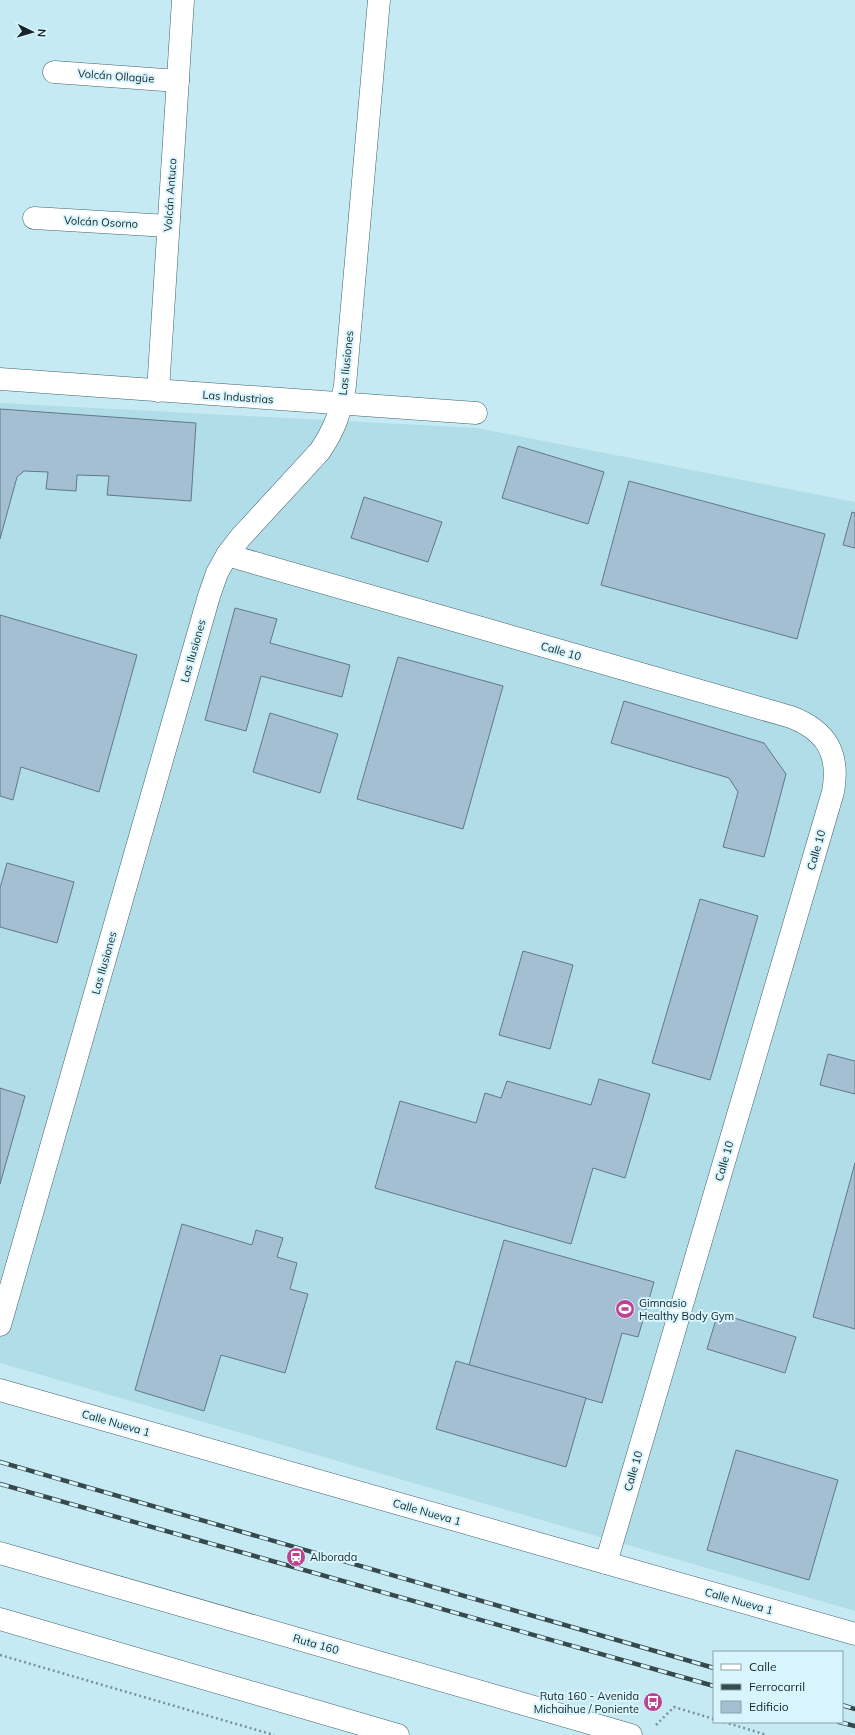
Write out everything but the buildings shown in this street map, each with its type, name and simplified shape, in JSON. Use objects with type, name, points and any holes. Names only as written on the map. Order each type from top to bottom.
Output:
[{"type":"main road","name":"Volcán Antuco","points":[[158,391],[183,0]]},
{"type":"main road","name":"Las Ilusiones","points":[[0,1325],[209,596],[217,573],[227,555],[240,538],[320,451],[337,421],[341,405],[346,369],[379,0]]},
{"type":"main road","name":"Volcán Ollagüe","points":[[54,72],[178,81]]},
{"type":"main road","name":"Volcán Osorno","points":[[34,218],[168,226]]},
{"type":"main road","name":"Las Industrias","points":[[0,379],[341,405],[476,413]]},
{"type":"main road","name":"Calle 10","points":[[227,555],[791,717],[806,723],[819,732],[828,745],[834,760],[836,776],[833,792],[606,1563]]},
{"type":"main road","name":"Calle Nueva 1","points":[[0,1390],[855,1634]]},
{"type":"main road","name":"Ruta 160","points":[[0,1553],[641,1732]]},
{"type":"main road","points":[[0,1620],[398,1735]]},
{"type":"path","points":[[0,1655],[274,1735]]},
{"type":"path","points":[[641,1732],[674,1707],[713,1719]]},
{"type":"path","points":[[727,1723],[767,1735]]},
{"type":"shaded area","points":[[0,403],[477,428],[855,502],[855,1611],[0,1363]]},
{"type":"railway","points":[[0,1462],[713,1668]]},
{"type":"railway","points":[[0,1484],[713,1686]]},
{"type":"railway","points":[[843,1705],[855,1709]]},
{"type":"railway","points":[[843,1723],[855,1726]]},
{"type":"place","name":"Gimnasio Healthy Body Gym","points":[[625,1309]]},
{"type":"place","name":"Alborada","points":[[296,1557]]},
{"type":"place","name":"Ruta 160 - Avenida Michaihue / Poniente","points":[[653,1702]]}]
